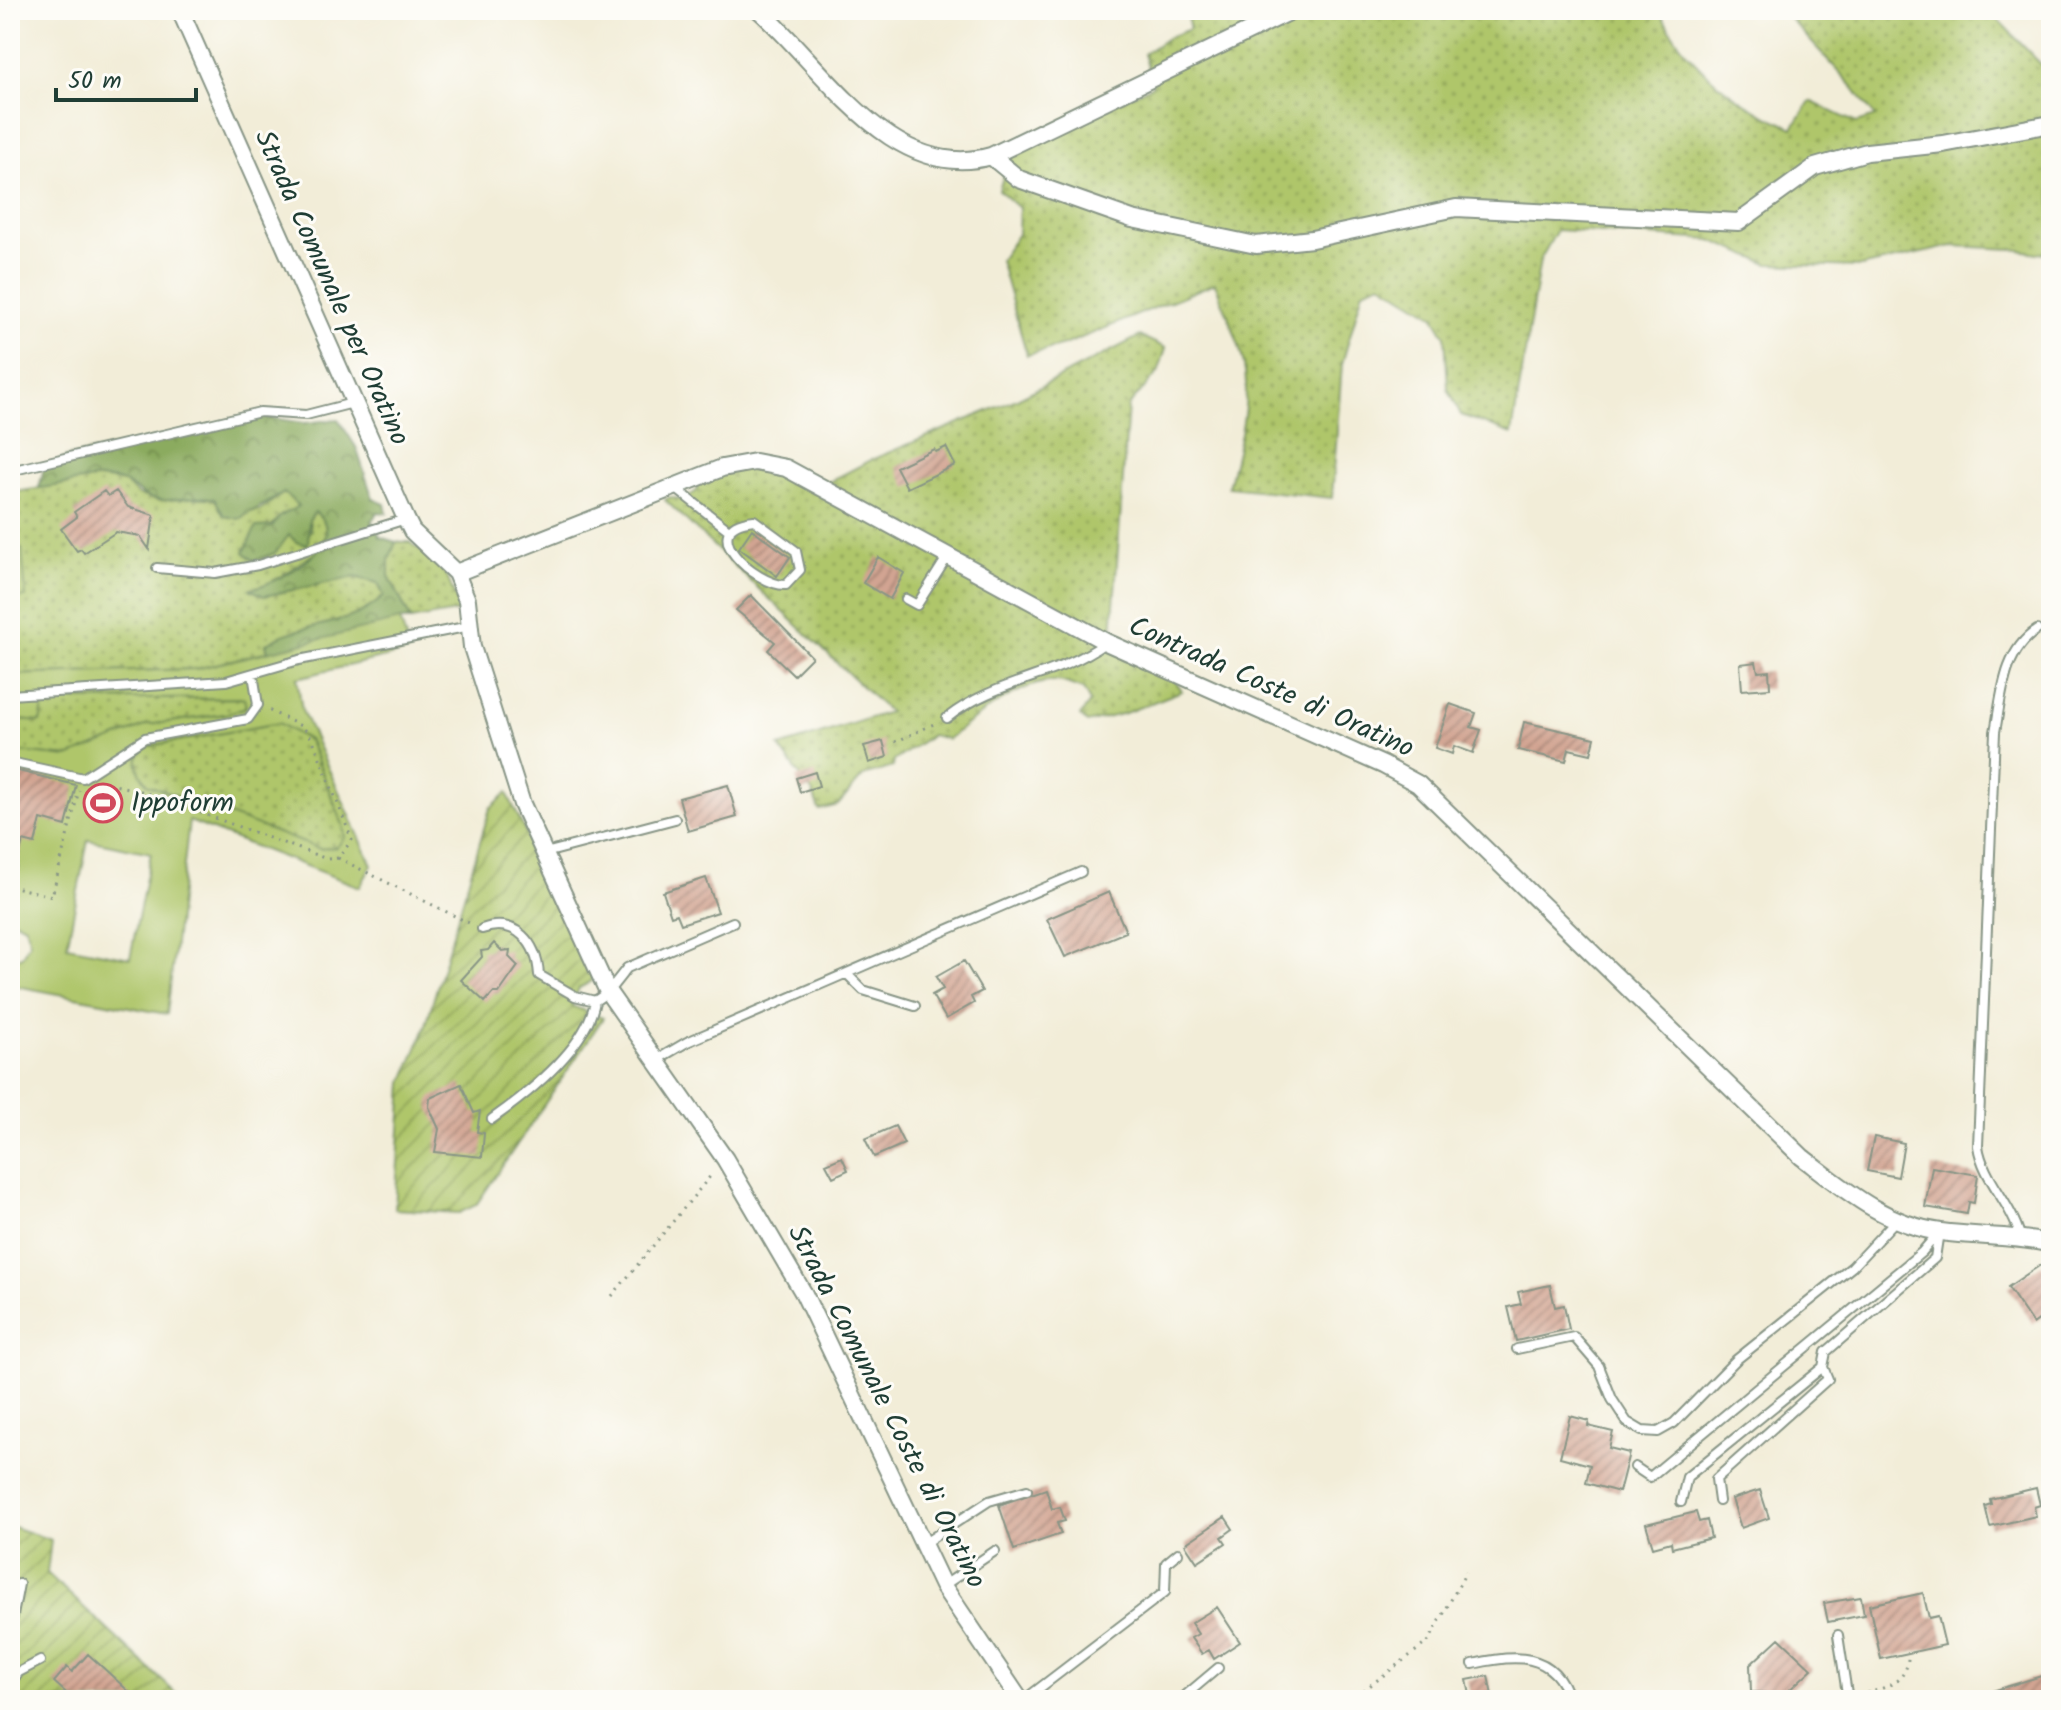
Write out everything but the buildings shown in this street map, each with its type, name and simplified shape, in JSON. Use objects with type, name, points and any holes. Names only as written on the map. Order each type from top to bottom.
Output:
[{"type":"street","name":"Strada Comunale per Oratino","points":[[180,10],[406,519],[412,531],[456,573]]},
{"type":"street","points":[[759,10],[850,104],[899,144],[966,163],[991,156],[1293,10]]},
{"type":"street","points":[[991,156],[1019,179],[1132,219],[1256,245],[1312,239],[1456,208],[1739,222],[1815,167],[1867,152],[1943,144],[2051,124]]},
{"type":"street","name":"Contrada Coste di Oratino","points":[[456,573],[722,468],[755,462],[786,468],[1106,642],[1383,765],[1418,784],[1802,1157],[1859,1201],[1896,1220],[1939,1232],[2020,1236],[2051,1244]]},
{"type":"street","name":"Strada Comunale Coste di Oratino","points":[[456,573],[467,600],[472,647],[522,804],[545,853],[602,997],[658,1059],[725,1159],[804,1294],[943,1586],[1022,1700]]},
{"type":"lane","points":[[10,471],[260,412],[306,415],[353,403]]},
{"type":"lane","points":[[674,486],[730,531]]},
{"type":"lane","points":[[157,568],[215,573],[258,565],[406,519]]},
{"type":"lane","points":[[754,520],[796,551],[800,561],[795,579],[786,585],[774,585],[730,554],[727,542],[730,531],[740,522],[754,520]]},
{"type":"lane","points":[[906,599],[917,605],[948,556]]},
{"type":"lane","points":[[10,695],[226,681],[299,660],[470,626]]},
{"type":"lane","points":[[2020,1236],[2015,1219],[1981,1161],[1978,1146],[1995,732],[2004,679],[2019,641],[2037,630]]},
{"type":"lane","points":[[947,718],[971,699],[1088,655],[1106,642]]},
{"type":"lane","points":[[10,762],[83,778],[145,738],[248,719],[258,705],[253,674]]},
{"type":"lane","points":[[545,853],[675,819]]},
{"type":"lane","points":[[658,1059],[687,1042],[1081,872]]},
{"type":"lane","points":[[492,1119],[532,1091],[591,1021],[602,997],[627,968],[733,922]]},
{"type":"lane","points":[[482,929],[493,925],[517,930],[528,939],[538,958],[539,975],[575,996],[602,997]]},
{"type":"lane","points":[[847,974],[863,990],[915,1006]]},
{"type":"lane","points":[[1517,1349],[1574,1337],[1599,1366],[1612,1399],[1627,1422],[1642,1431],[1658,1432],[1674,1423],[1736,1360],[1852,1267],[1896,1220]]},
{"type":"lane","points":[[1719,1501],[1716,1479],[1828,1379],[1823,1367],[1826,1352],[1935,1258],[1939,1232]]},
{"type":"lane","points":[[1635,1467],[1650,1477],[1922,1252],[1939,1232]]},
{"type":"lane","points":[[1681,1502],[1687,1477],[1823,1367]]},
{"type":"lane","points":[[923,1544],[989,1501],[1027,1490]]},
{"type":"lane","points":[[943,1586],[995,1551]]},
{"type":"lane","points":[[1022,1700],[1165,1592],[1166,1563],[1178,1553]]},
{"type":"lane","points":[[10,1631],[19,1584]]},
{"type":"lane","points":[[1838,1635],[1848,1699]]},
{"type":"lane","points":[[1473,1664],[1509,1655],[1535,1660],[1558,1676],[1569,1700]]},
{"type":"lane","points":[[10,1683],[40,1661]]},
{"type":"lane","points":[[1180,1700],[1218,1668]]},
{"type":"path","points":[[258,705],[303,727],[313,740],[352,840],[338,858]]},
{"type":"path","points":[[895,742],[947,718]]},
{"type":"path","points":[[10,886],[52,896],[83,778],[141,791],[327,859],[338,858],[482,929]]},
{"type":"path","points":[[612,1296],[725,1159]]},
{"type":"path","points":[[1351,1700],[1429,1641],[1466,1572]]},
{"type":"path","points":[[1848,1699],[1894,1684],[1906,1672],[1908,1653]]},
{"type":"green space","points":[[1185,10],[1659,10],[1684,49],[1715,81],[1752,107],[1793,128],[1810,101],[1856,123],[1875,117],[1854,88],[1782,10],[1989,10],[2051,75],[2051,255],[2013,249],[1952,246],[1861,267],[1768,264],[1711,240],[1557,230],[1540,260],[1512,434],[1461,415],[1448,389],[1445,335],[1433,315],[1381,283],[1363,290],[1342,364],[1332,498],[1228,487],[1243,423],[1246,383],[1239,345],[1215,283],[1064,345],[1027,355],[1000,260],[1018,234],[1019,208],[999,190],[1010,155],[1153,85],[1144,54],[1169,37],[1190,29]]},
{"type":"green space","points":[[1140,336],[1166,348],[1158,373],[1128,406],[1112,634],[1156,653],[1182,691],[1125,713],[1087,723],[1080,716],[1090,702],[1083,689],[1058,681],[1044,682],[1014,693],[948,739],[931,735],[894,761],[893,767],[863,776],[838,805],[819,810],[813,793],[779,747],[889,712],[665,500],[670,497],[684,500],[698,490],[695,481],[756,465],[829,482],[871,460],[1017,399]]},
{"type":"green space","points":[[258,416],[305,423],[338,419],[356,447],[373,499],[385,504],[387,513],[377,512],[372,521],[380,537],[396,542],[389,560],[389,576],[411,620],[400,620],[395,628],[270,659],[266,644],[280,636],[355,615],[384,596],[378,583],[355,577],[264,596],[250,589],[293,570],[319,548],[326,536],[325,524],[315,512],[309,520],[308,545],[296,542],[289,535],[275,553],[254,561],[244,552],[256,527],[273,526],[280,516],[299,506],[284,493],[239,519],[224,516],[215,499],[153,499],[125,483],[110,479],[39,488],[44,468],[67,457]]},
{"type":"green space","points":[[100,478],[124,482],[138,495],[160,501],[185,496],[215,499],[224,516],[260,510],[284,493],[300,506],[281,516],[245,552],[254,561],[289,534],[311,531],[309,520],[315,511],[325,520],[326,535],[318,552],[272,582],[252,588],[264,596],[355,577],[378,583],[384,596],[355,615],[280,636],[266,644],[268,651],[196,669],[10,675],[10,493]]},
{"type":"green space","points":[[396,542],[410,542],[444,569],[461,611],[411,620],[389,576],[388,560]]},
{"type":"green space","points":[[22,549],[26,597],[10,599],[10,550]]},
{"type":"green space","name":"Ippoform","points":[[400,620],[410,651],[297,678],[302,710],[372,865],[360,887],[189,821],[167,1014],[10,985],[10,960],[22,956],[30,942],[25,926],[10,918],[10,751],[68,757],[148,725],[226,714],[246,707],[244,698],[52,700],[44,702],[40,722],[10,719],[10,675],[196,669]],"holes":[[[279,723],[310,741],[343,825],[345,837],[337,847],[320,849],[148,785],[139,769],[140,754],[149,746]],[[88,840],[151,853],[130,958],[67,946]]]},
{"type":"green space","points":[[245,698],[246,708],[226,714],[148,725],[68,757],[10,751],[10,719],[40,722],[44,702],[52,700]]},
{"type":"green space","points":[[279,723],[309,741],[343,825],[345,837],[337,847],[320,849],[148,785],[139,769],[140,754],[149,746]]},
{"type":"green space","points":[[507,793],[593,974],[592,981],[579,988],[572,1006],[603,1018],[476,1205],[459,1213],[395,1209],[403,1083],[425,1028],[490,808]]},
{"type":"green space","points":[[10,1526],[51,1540],[47,1573],[183,1700],[10,1700]]},
{"type":"place","name":"Ippoform","points":[[103,803]]}]
